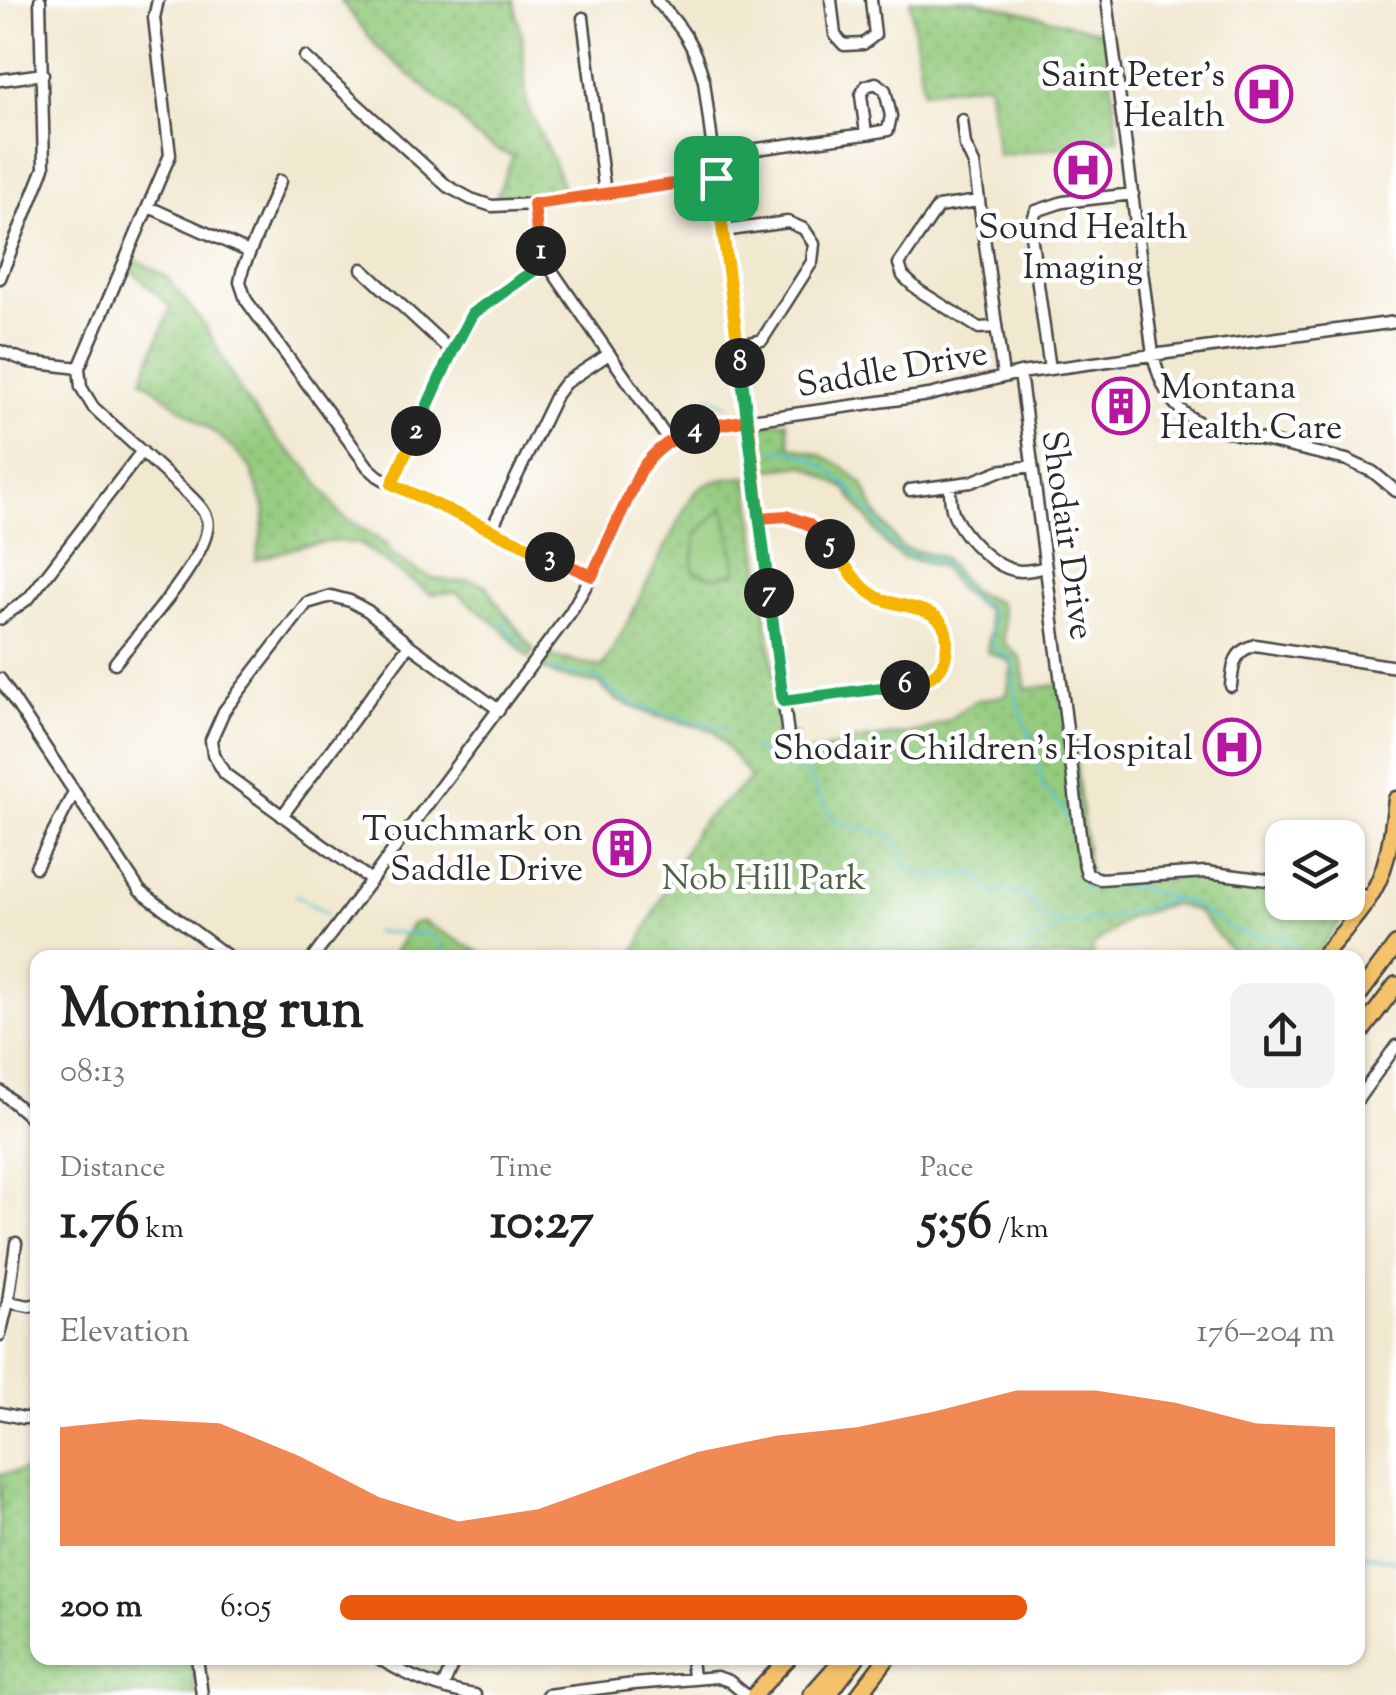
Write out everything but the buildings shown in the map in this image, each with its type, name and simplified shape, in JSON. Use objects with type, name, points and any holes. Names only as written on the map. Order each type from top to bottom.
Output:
[{"type":"highway","points":[[1365,987],[1396,945]]},
{"type":"highway","points":[[1365,1027],[1396,985]]},
{"type":"highway","points":[[811,1695],[838,1665]]},
{"type":"highway","points":[[828,1695],[851,1665]]},
{"type":"highway","points":[[862,1695],[883,1665]]},
{"type":"main road","points":[[1327,950],[1370,897],[1380,876],[1396,799]]},
{"type":"main road","points":[[754,1695],[782,1665]]},
{"type":"street","points":[[0,278],[44,168],[40,0]]},
{"type":"street","points":[[115,663],[196,560],[206,539],[208,521],[201,508],[93,407],[81,387],[79,368],[170,154],[154,18],[158,0]]},
{"type":"street","points":[[656,0],[683,28],[696,52],[704,80],[788,735]]},
{"type":"street","points":[[831,0],[835,36],[844,44],[862,44],[875,36],[871,0]]},
{"type":"street","points":[[1107,0],[1158,378],[1184,414],[1195,421],[1347,460],[1373,472],[1396,491]]},
{"type":"street","points":[[583,18],[605,194]]},
{"type":"street","points":[[304,57],[447,186],[492,206],[534,204],[716,178]]},
{"type":"street","points":[[0,80],[42,74]]},
{"type":"street","points":[[713,155],[866,134],[888,130],[891,116],[885,90],[876,83],[866,86],[861,96],[866,134]]},
{"type":"street","points":[[962,120],[965,146],[974,164],[1003,376]]},
{"type":"street","points":[[280,181],[240,282],[246,300],[368,468],[392,484],[592,576]]},
{"type":"street","points":[[1050,369],[1030,228],[1036,211],[1064,202],[1133,194]]},
{"type":"street","points":[[978,200],[938,207],[899,264],[903,276],[918,290],[979,328],[995,327]]},
{"type":"street","points":[[319,950],[570,613],[592,576],[641,470],[669,441],[546,262],[538,242],[534,204]]},
{"type":"street","points":[[149,207],[249,252]]},
{"type":"street","points":[[723,231],[788,222],[804,228],[814,244],[812,262],[762,340],[737,346]]},
{"type":"street","points":[[392,484],[472,314],[546,262]]},
{"type":"street","points":[[362,270],[452,352]]},
{"type":"street","name":"Saddle Drive","points":[[669,441],[694,429],[929,395],[1020,373],[1396,322]]},
{"type":"street","points":[[0,351],[29,362],[79,368]]},
{"type":"street","points":[[492,530],[556,395],[565,383],[609,354]]},
{"type":"street","name":"Shodair Drive","points":[[1020,373],[1087,874],[1100,879],[1206,872],[1265,880]]},
{"type":"street","points":[[0,619],[30,598],[142,451]]},
{"type":"street","points":[[910,490],[970,482],[1031,466]]},
{"type":"street","points":[[950,485],[952,507],[961,530],[984,553],[1005,568],[1045,568]]},
{"type":"street","points":[[760,518],[786,516],[808,524],[824,536],[861,585],[878,598],[918,608],[940,620],[947,633],[946,657],[940,670],[922,683],[783,701]]},
{"type":"street","points":[[371,880],[226,774],[213,754],[211,740],[235,696],[307,603],[331,596],[368,611],[500,710]]},
{"type":"street","points":[[282,816],[409,645]]},
{"type":"street","points":[[1231,686],[1237,654],[1256,645],[1396,667]]},
{"type":"street","points":[[0,679],[140,891],[219,950]]},
{"type":"street","points":[[36,867],[74,792]]},
{"type":"street","points":[[1365,896],[1370,897]]},
{"type":"street","points":[[1365,1088],[1396,1046]]},
{"type":"street","points":[[0,1090],[30,1117]]},
{"type":"street","points":[[0,1334],[16,1243]]},
{"type":"street","points":[[8,1302],[30,1306]]},
{"type":"street","points":[[0,1413],[30,1418]]},
{"type":"street","points":[[198,1665],[202,1695]]},
{"type":"street","points":[[390,1665],[443,1687],[475,1695]]},
{"type":"street","points":[[443,1687],[452,1665]]},
{"type":"street","points":[[692,1665],[693,1678]]},
{"type":"street","points":[[548,1695],[693,1678],[729,1681],[746,1695]]},
{"type":"green space","points":[[340,0],[514,0],[522,40],[527,106],[564,192],[496,198],[513,156],[474,135],[456,114],[378,48]]},
{"type":"green space","points":[[910,0],[975,0],[1105,33],[1119,139],[998,156],[988,83],[923,91]]},
{"type":"green space","points":[[133,258],[167,277],[205,326],[244,398],[278,441],[305,465],[340,514],[432,578],[487,585],[534,650],[529,658],[502,629],[456,592],[430,594],[360,544],[336,541],[301,546],[256,560],[266,512],[250,467],[224,440],[142,379],[171,307],[128,267]]},
{"type":"green space","name":"Nob Hill Park","points":[[787,421],[790,446],[821,455],[863,484],[876,513],[902,548],[943,557],[971,591],[999,603],[1004,643],[1021,658],[1026,689],[1067,684],[1090,884],[1188,877],[1265,888],[1265,920],[1341,920],[1319,950],[1231,950],[1197,911],[1173,904],[1130,917],[1092,946],[1092,950],[636,950],[695,831],[751,778],[713,730],[656,716],[618,701],[599,684],[558,676],[540,667],[548,656],[602,667],[687,504],[702,488],[720,480],[748,477],[782,734],[795,733],[797,758],[856,740],[919,732],[947,721],[975,701],[1007,695],[1012,666],[1010,661],[987,652],[990,628],[986,609],[962,593],[940,566],[902,557],[888,547],[846,489],[804,465],[761,470],[755,425]]},
{"type":"green space","points":[[722,508],[737,571],[719,577],[692,569],[696,535]]},
{"type":"green space","points":[[422,921],[475,950],[395,950],[412,924]]},
{"type":"green space","points":[[30,1470],[30,1665],[192,1665],[196,1695],[0,1695],[0,1474]]},
{"type":"waterway","points":[[710,395],[728,405]]},
{"type":"waterway","points":[[772,450],[799,454],[826,468],[872,514],[895,548],[911,556],[940,560],[969,595],[988,608],[991,641],[1000,655],[1012,658],[1018,704],[1035,748],[1043,789],[1073,827],[1086,889],[1121,886],[1177,899]]},
{"type":"waterway","points":[[501,620],[522,647]]},
{"type":"waterway","points":[[549,670],[597,678],[641,708],[727,730]]},
{"type":"waterway","points":[[752,747],[777,763],[805,772],[836,823],[897,839],[911,869],[934,877],[975,873],[990,892],[1021,892],[1044,917],[1065,924]]},
{"type":"waterway","points":[[296,895],[327,914]]},
{"type":"waterway","points":[[1019,950],[1065,924],[1100,920],[1177,899],[1238,933],[1285,938],[1299,950]]},
{"type":"waterway","points":[[374,932],[429,934],[444,950]]},
{"type":"waterway","points":[[1365,1554],[1396,1561]]},
{"type":"place","name":"Saint Peter's Health","points":[[1264,94]]},
{"type":"place","name":"Sound Health Imaging","points":[[1083,170]]},
{"type":"place","name":"Montana Health Care","points":[[1121,406]]},
{"type":"place","name":"Shodair Children's Hospital","points":[[1232,747]]},
{"type":"place","name":"Touchmark on Saddle Drive","points":[[622,848]]},
{"type":"route","points":[[716,178],[534,204],[538,242],[546,262],[472,314],[392,484],[592,576],[651,456],[669,441],[694,429],[748,420],[760,518],[786,516],[808,524],[824,536],[861,585],[878,598],[918,608],[940,620],[947,633],[946,657],[940,670],[922,683],[783,701],[755,483],[748,420],[716,178]]}]
